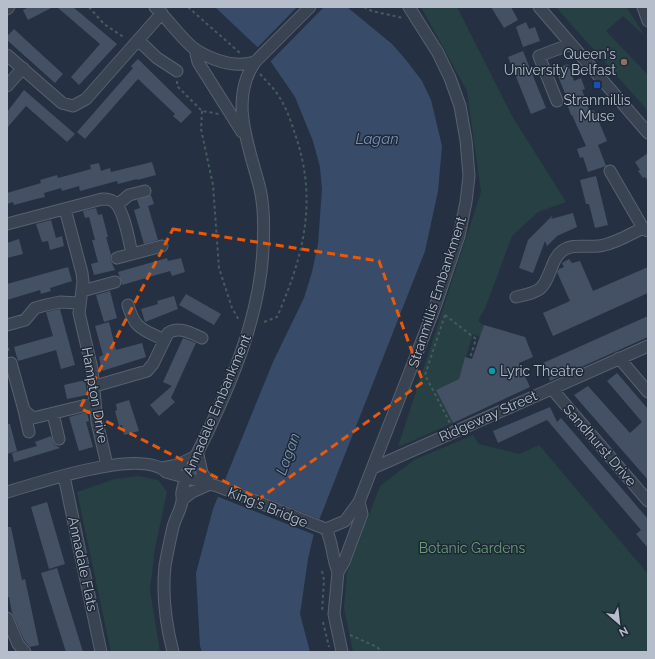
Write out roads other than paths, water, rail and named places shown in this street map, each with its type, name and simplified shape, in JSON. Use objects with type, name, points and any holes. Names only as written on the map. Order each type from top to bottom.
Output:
[{"type":"street","points":[[258,64],[310,7]]},
{"type":"street","points":[[539,7],[648,133]]},
{"type":"street","points":[[643,7],[648,20]]},
{"type":"street","points":[[7,55],[62,103],[73,106],[86,99],[137,42],[159,10]]},
{"type":"street","name":"Annadale Embankment","points":[[159,10],[196,49],[230,64],[258,64]]},
{"type":"street","name":"Stranmillis Embankment","points":[[338,572],[333,559],[332,544],[322,529],[345,521],[359,502],[435,307],[459,236],[466,202],[469,176],[466,140],[460,106],[450,78],[426,31],[408,12]]},
{"type":"street","points":[[137,42],[157,58],[177,71]]},
{"type":"street","points":[[557,101],[539,56],[571,44]]},
{"type":"street","name":"Annadale Embankment","points":[[196,49],[198,62],[244,134]]},
{"type":"street","name":"Annadale Embankment","points":[[173,652],[169,634],[165,594],[165,567],[173,526],[182,500],[181,492],[219,408],[248,333],[257,296],[261,271],[264,232],[260,190],[244,134],[242,99],[244,85],[249,72],[258,64]]},
{"type":"street","points":[[7,86],[22,68]]},
{"type":"street","points":[[516,297],[534,292],[545,286],[555,259],[562,251],[578,246],[602,246],[646,230],[610,171]]},
{"type":"street","points":[[117,205],[129,195],[145,191]]},
{"type":"street","points":[[7,224],[102,199],[114,201],[120,210],[132,254]]},
{"type":"street","name":"Hampton Drive","points":[[65,209],[82,273],[82,291],[78,303],[81,326],[92,369],[95,386],[95,403],[107,465]]},
{"type":"street","points":[[117,258],[162,246]]},
{"type":"street","points":[[82,291],[115,282]]},
{"type":"street","points":[[7,325],[26,320],[36,308],[60,302],[78,303]]},
{"type":"street","points":[[128,305],[132,320],[137,326],[164,340]]},
{"type":"street","points":[[95,386],[147,371],[153,364],[168,333],[178,329],[202,338]]},
{"type":"street","name":"Ridgeway Street","points":[[373,468],[648,346]]},
{"type":"street","points":[[619,358],[648,392]]},
{"type":"street","points":[[11,363],[29,432]]},
{"type":"street","name":"Sandhurst Drive","points":[[552,389],[648,501]]},
{"type":"street","points":[[24,410],[33,418],[95,403]]},
{"type":"street","points":[[53,414],[59,439]]},
{"type":"street","points":[[7,492],[107,465],[127,463],[151,464],[162,468],[178,465],[198,455],[202,473],[213,485],[192,492],[182,500]]},
{"type":"street","name":"King's Bridge","points":[[162,468],[166,472],[213,485],[322,529]]},
{"type":"street","name":"Annadale Flats","points":[[64,476],[101,652]]},
{"type":"street","name":"Stranmillis Embankment","points":[[342,652],[334,614],[338,572],[344,562],[362,514],[359,502]]},
{"type":"street","points":[[7,618],[18,644],[25,652]]},
{"type":"water","name":"Lagan","points":[[215,7],[347,7],[392,44],[422,81],[431,100],[442,146],[438,191],[425,251],[314,533],[308,559],[300,614],[310,652],[202,652],[200,646],[196,573],[213,509],[273,362],[304,298],[312,272],[318,244],[322,189],[320,167],[313,141],[295,97],[267,56]]},
{"type":"place","name":"Queen's University Belfast","points":[[624,62]]},
{"type":"place","name":"Stranmillis Muse","points":[[597,85]]},
{"type":"place","name":"Lyric Theatre","points":[[492,371]]},
{"type":"park label","name":"Botanic Gardens","points":[[472,548]]}]
